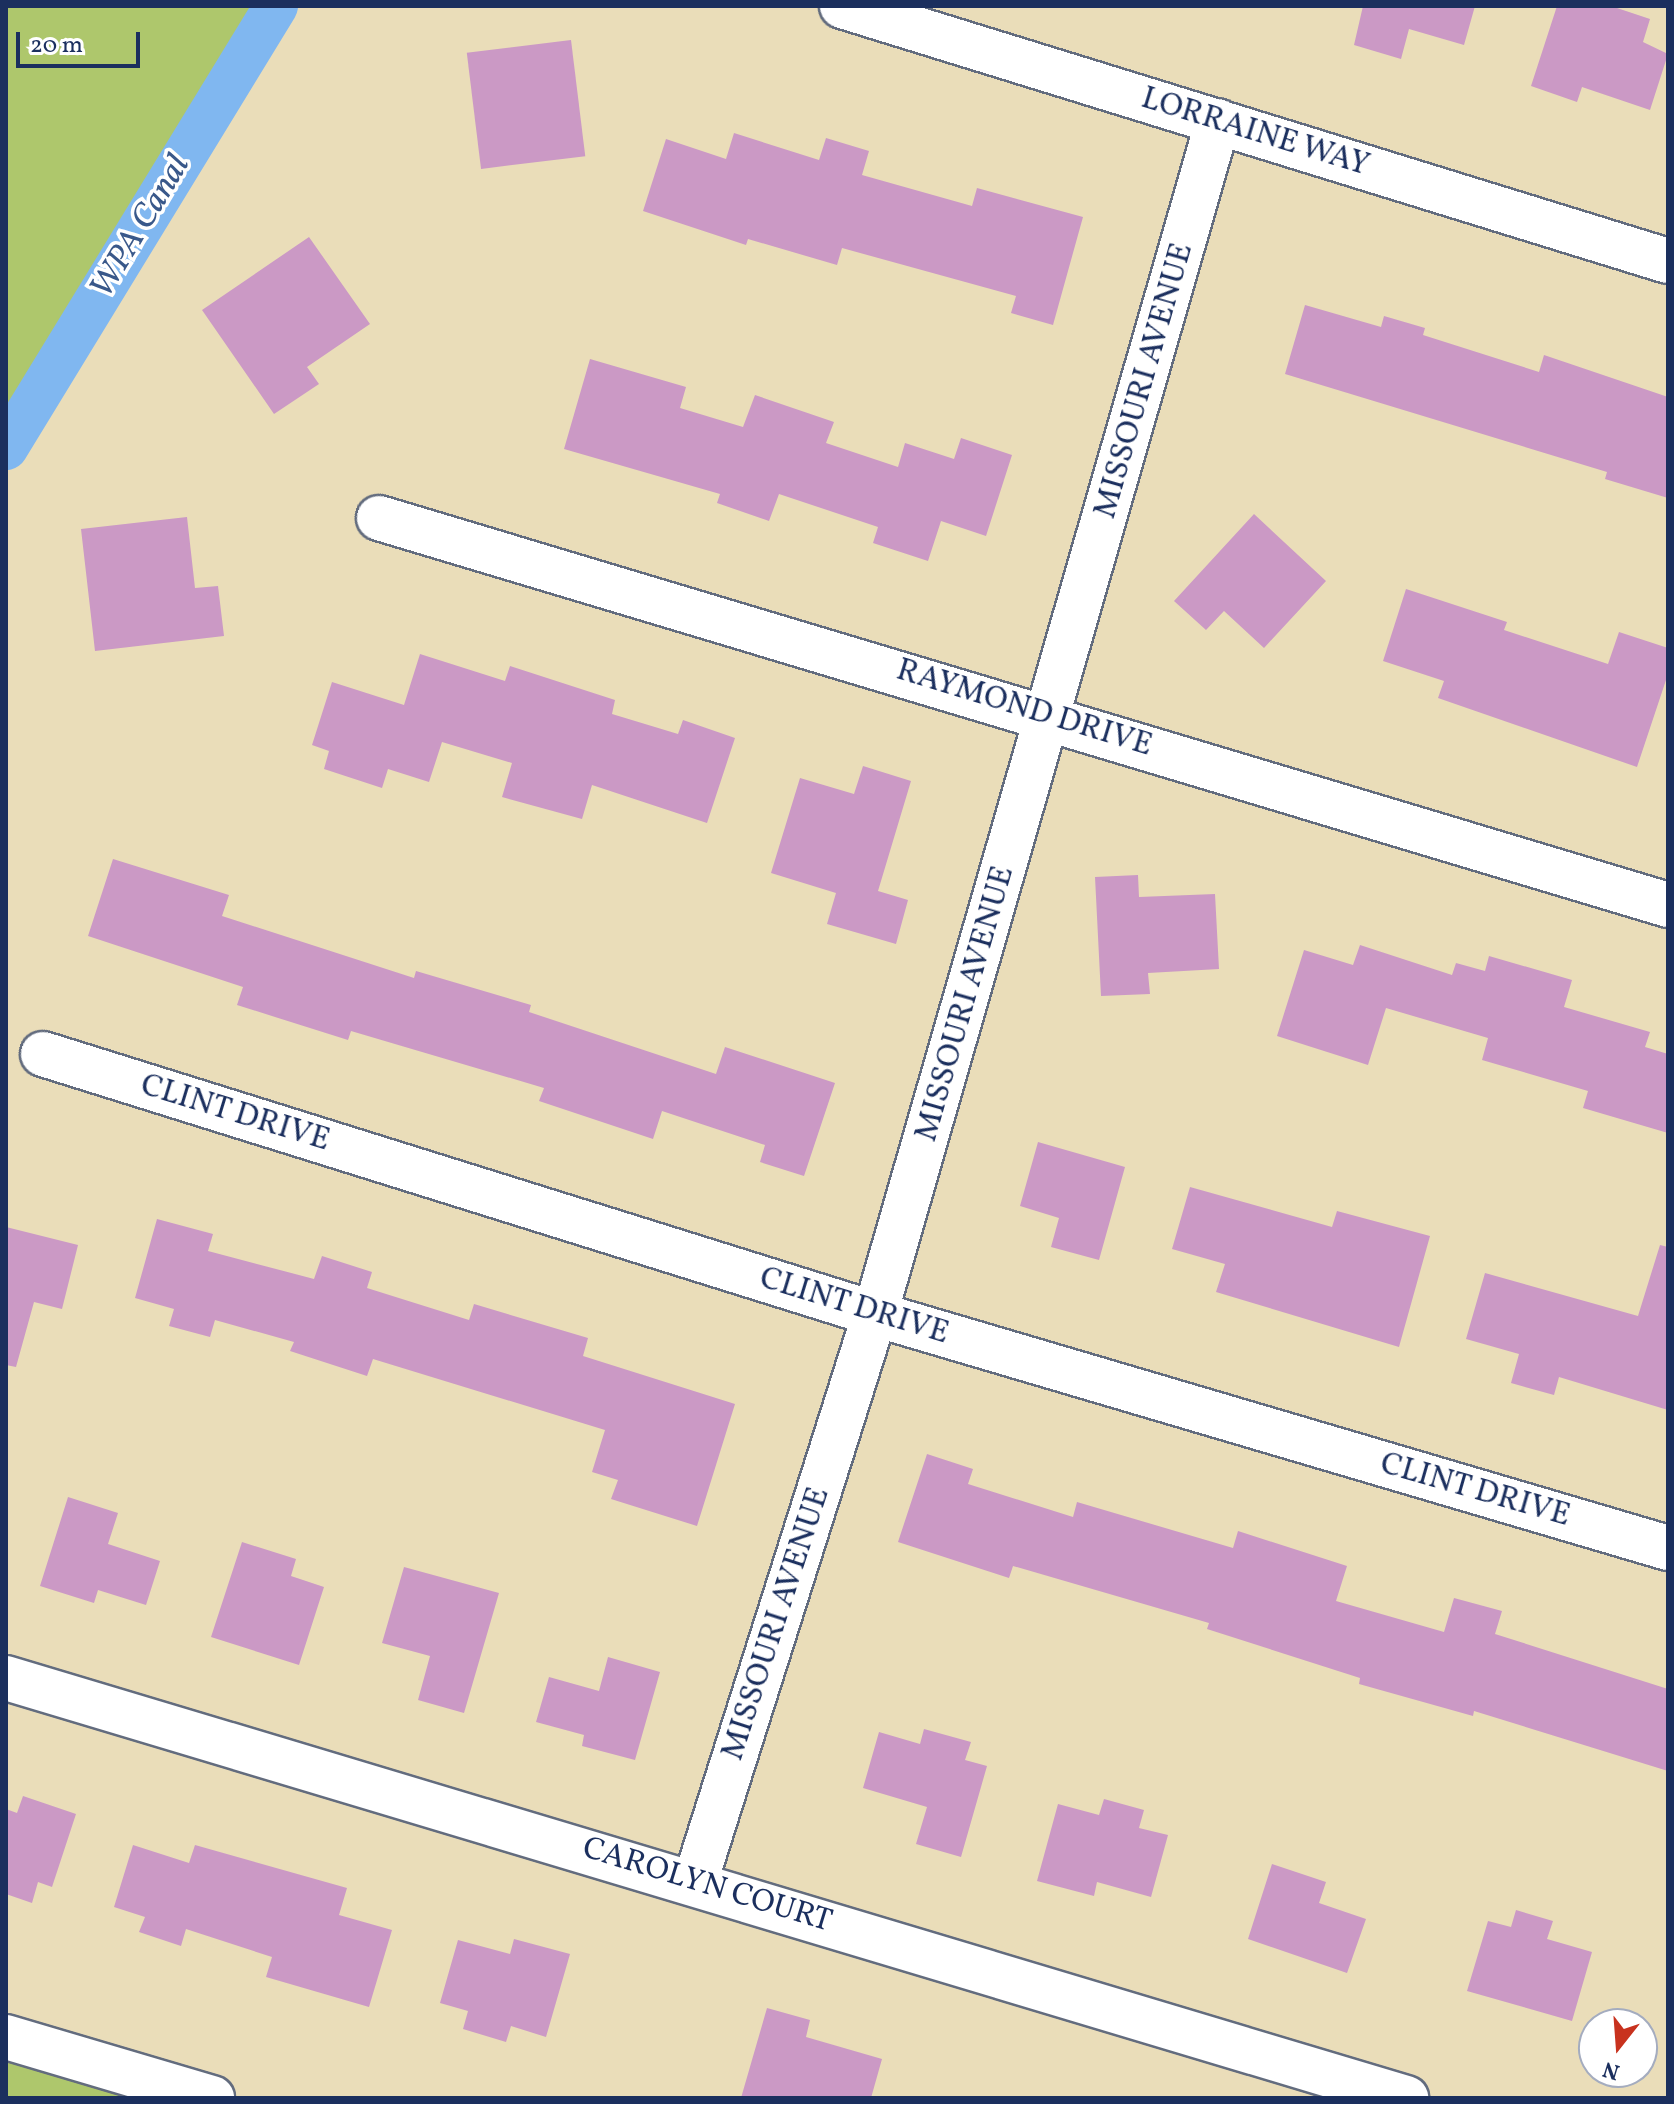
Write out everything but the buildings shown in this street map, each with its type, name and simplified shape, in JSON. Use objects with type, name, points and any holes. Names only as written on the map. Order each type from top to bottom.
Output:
[{"type":"street","name":"LORRAINE WAY","points":[[842,6],[1668,261]]},
{"type":"street","name":"MISSOURI AVENUE","points":[[695,1882],[875,1314],[1050,716],[1218,121]]},
{"type":"street","name":"RAYMOND DRIVE","points":[[379,518],[1050,716],[1668,905]]},
{"type":"street","name":"CLINT DRIVE","points":[[43,1054],[875,1314],[1668,1548]]},
{"type":"street","name":"CAROLYN COURT","points":[[6,1678],[695,1882],[1406,2098]]},
{"type":"street","points":[[6,2037],[212,2098]]},
{"type":"green space","points":[[6,6],[264,6],[6,427]]},
{"type":"green space","points":[[6,2047],[172,2098],[6,2098]]},
{"type":"waterway","name":"WPA Canal","points":[[6,448],[276,6]]}]
